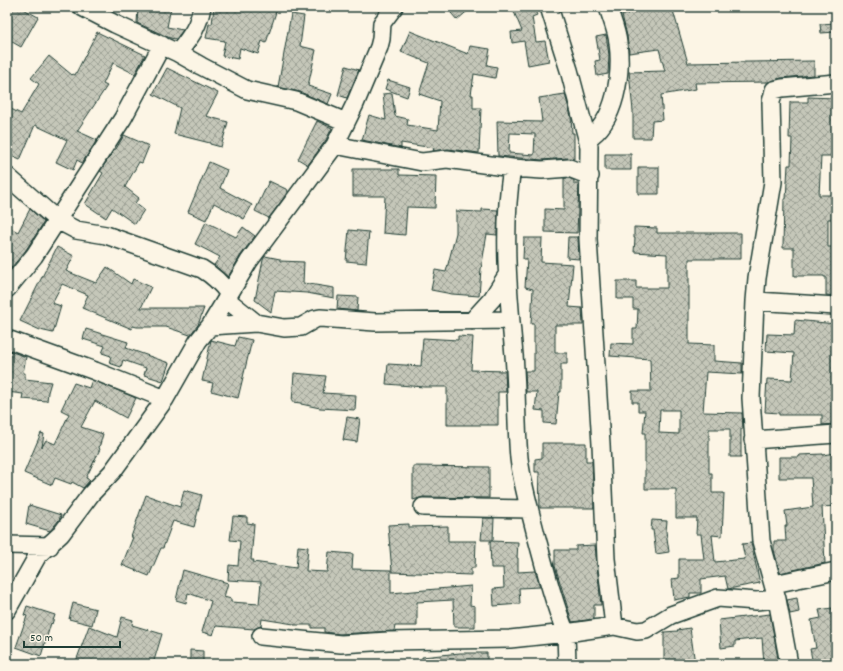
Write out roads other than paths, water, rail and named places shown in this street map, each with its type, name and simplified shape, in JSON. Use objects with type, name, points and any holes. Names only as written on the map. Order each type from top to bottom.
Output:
[{"type":"street","points":[[82,7],[178,53],[247,90],[296,101],[346,122]]},
{"type":"street","points":[[178,53],[194,31],[199,21],[202,7]]},
{"type":"street","points":[[7,610],[38,555],[50,546],[66,528],[91,494],[112,472],[165,399],[198,341],[210,326],[249,261],[335,145],[379,47],[382,23],[394,7]]},
{"type":"street","points":[[549,7],[570,70],[588,143],[590,176],[588,240],[601,444],[606,559],[614,626]]},
{"type":"street","points":[[570,168],[593,135],[605,121],[617,93],[618,42],[608,7]]},
{"type":"street","points":[[7,289],[34,256],[123,118],[162,45]]},
{"type":"street","points":[[789,664],[775,591],[761,541],[751,398],[755,301],[757,278],[773,182],[772,102],[774,90],[836,83]]},
{"type":"street","points":[[335,145],[422,162],[447,159],[512,168],[542,170],[570,168],[590,176]]},
{"type":"street","points":[[512,168],[508,194],[506,241],[519,459],[529,509],[553,597],[566,633],[568,664]]},
{"type":"street","points":[[7,176],[57,220],[76,230],[106,235],[212,275],[220,281],[228,296],[256,323]]},
{"type":"street","points":[[472,320],[492,299],[507,275]]},
{"type":"street","points":[[755,301],[836,306]]},
{"type":"street","points":[[210,326],[256,323],[284,328],[301,327],[315,319],[320,318],[375,322],[510,320]]},
{"type":"street","points":[[7,339],[95,371],[165,399]]},
{"type":"street","points":[[753,440],[836,434]]},
{"type":"street","points":[[423,508],[529,509]]},
{"type":"street","points":[[7,545],[50,546]]},
{"type":"street","points":[[261,636],[341,644],[388,641],[510,639],[614,626],[637,631],[646,630],[671,615],[718,598],[756,601],[775,591],[836,572]]}]
